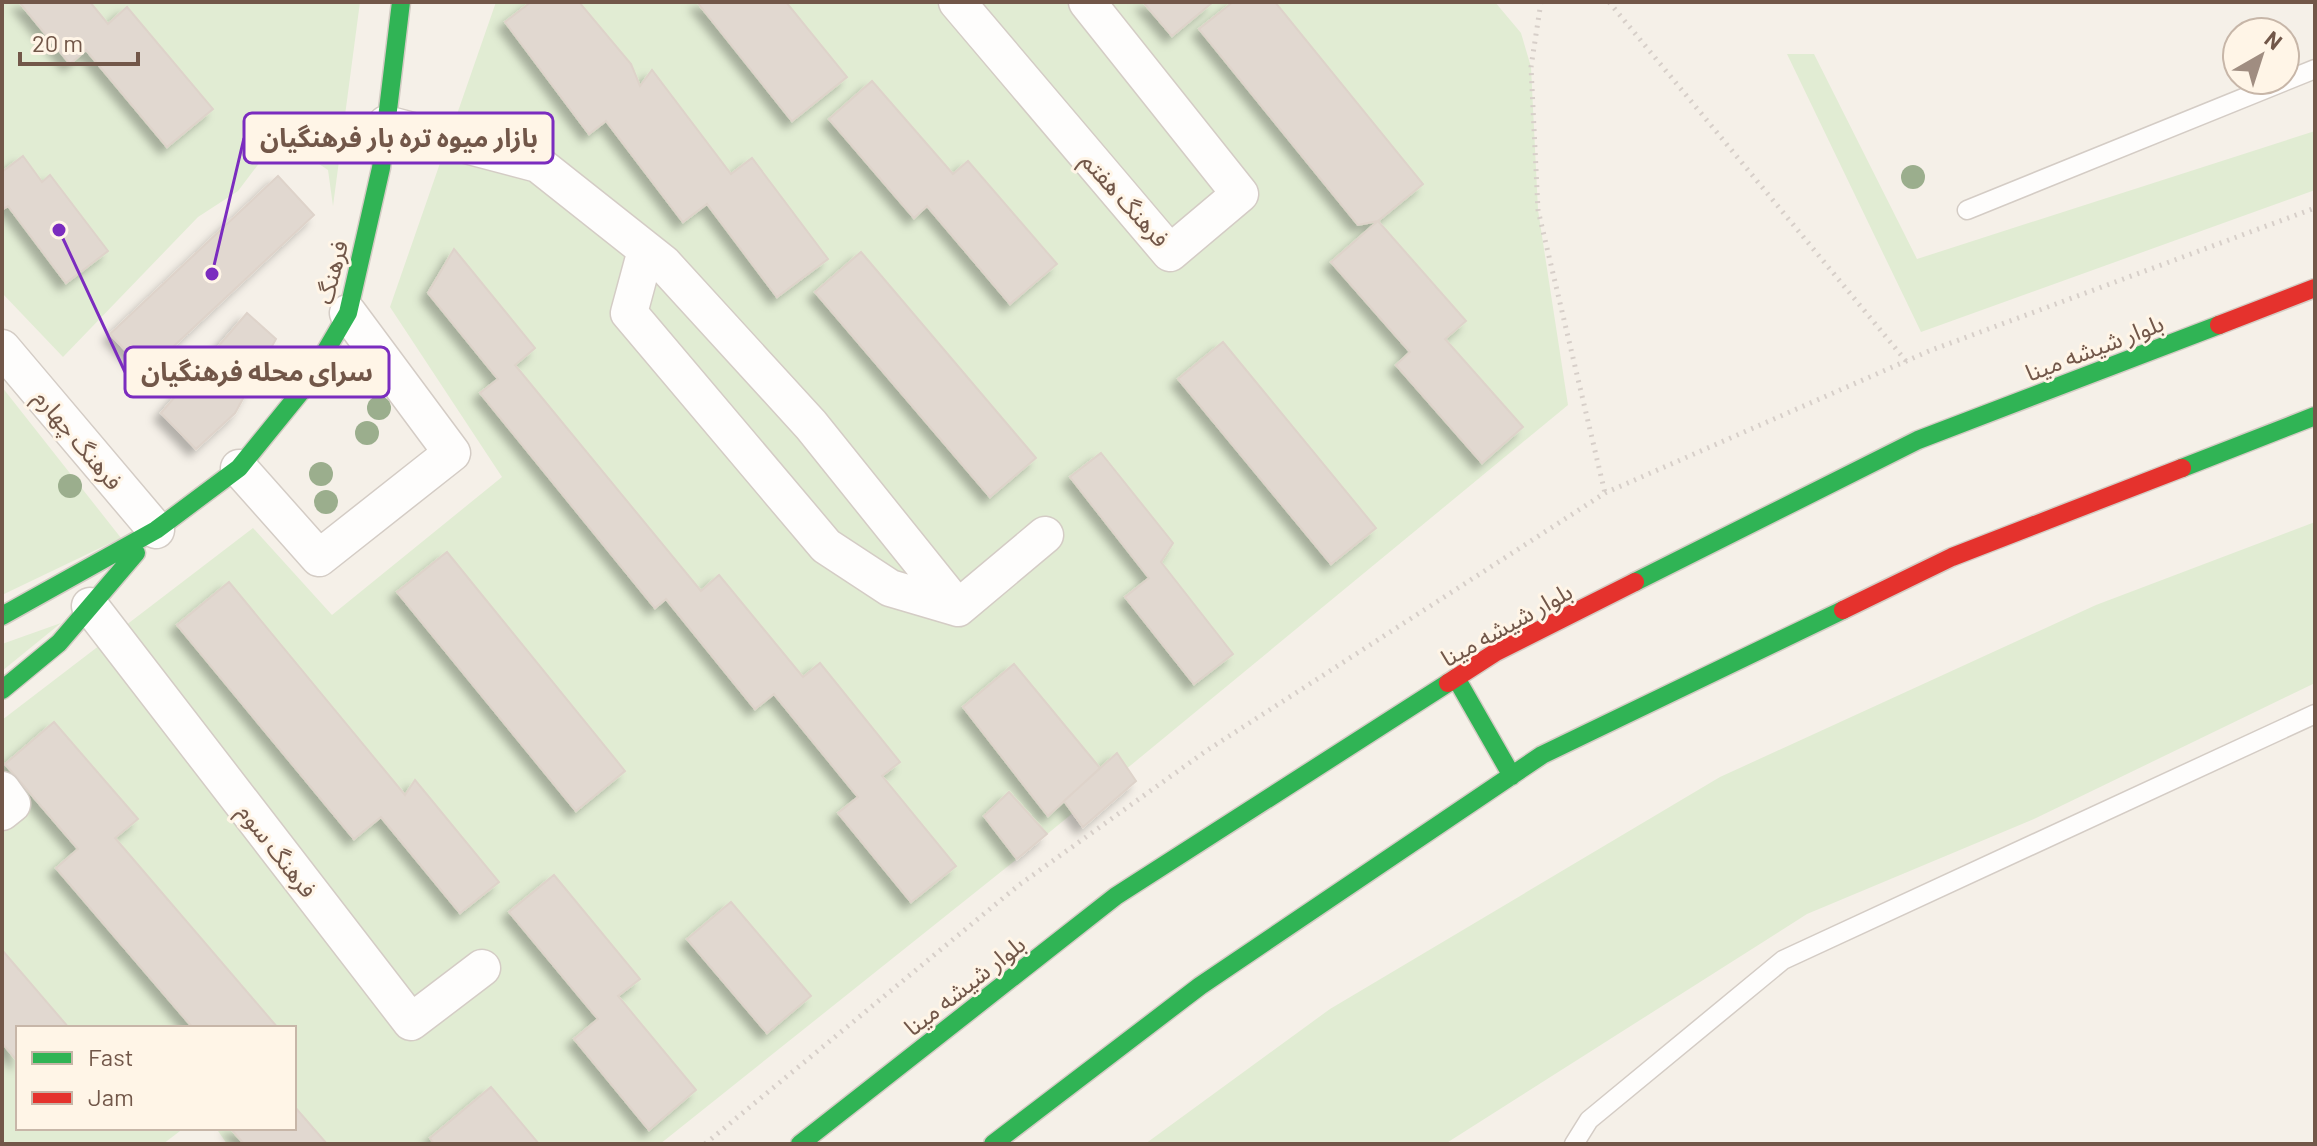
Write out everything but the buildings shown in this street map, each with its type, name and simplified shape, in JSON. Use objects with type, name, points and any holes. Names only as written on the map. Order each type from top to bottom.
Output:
[{"type":"main road","name":"فرهنگ","points":[[2,616],[156,530],[239,468],[304,388],[348,313],[381,168],[401,2]]},
{"type":"main road","name":"بلوار شیشه مینا","points":[[800,1144],[1116,896],[1496,652],[1918,440],[2315,288]]},
{"type":"main road","points":[[993,1144],[1200,986],[1542,755],[1952,557],[2315,416]]},
{"type":"main road","name":"فرهنگ","points":[[2,690],[59,643],[156,530]]},
{"type":"main road","points":[[1456,678],[1512,776]]},
{"type":"street","name":"فرهنگ هفتم","points":[[957,2],[1170,253],[1240,194],[1087,2]]},
{"type":"street","points":[[386,124],[538,164],[663,263],[811,425],[958,608]]},
{"type":"street","points":[[646,250],[629,313],[826,546],[890,588],[958,608]]},
{"type":"street","points":[[239,468],[319,558],[452,453],[348,313]]},
{"type":"street","name":"فرهنگ چهارم","points":[[2,348],[156,530]]},
{"type":"street","points":[[958,608],[1045,535]]},
{"type":"street","name":"فرهنگ سوم","points":[[90,606],[411,1022],[482,968]]},
{"type":"street","points":[[2,790],[12,804],[2,812]]},
{"type":"lane","points":[[1967,210],[2315,69]]},
{"type":"lane","points":[[1574,1144],[1589,1120],[1783,960],[2315,714]]},
{"type":"path","points":[[1541,2],[1531,67],[1538,210],[1605,493]]},
{"type":"path","points":[[1609,2],[1906,361]]},
{"type":"green space","points":[[2,2],[360,2],[333,206],[328,170],[279,137],[238,191],[198,217],[63,357],[2,293]]},
{"type":"green space","points":[[496,2],[1495,2],[1521,33],[1531,67],[1538,210],[1568,405],[1017,859],[660,1144],[227,1144],[217,1130],[296,1130],[296,1026],[16,1026],[16,1130],[181,1130],[163,1144],[2,1144],[2,720],[253,528],[332,615],[502,477],[390,307]]},
{"type":"green space","points":[[1787,54],[1814,54],[1917,259],[2315,131],[2315,190],[1921,332]]},
{"type":"green space","points":[[2,387],[121,538],[2,595]]},
{"type":"green space","points":[[2315,522],[2315,683],[2034,819],[1807,914],[1445,1144],[1145,1144],[1330,1009],[1720,777],[2096,605]]},
{"type":"green space","points":[[61,623],[2,671],[2,644]]},
{"type":"traffic: fast","points":[[2,616],[156,530],[239,468],[304,388],[348,313],[381,168],[401,2]]},
{"type":"traffic: fast","points":[[1635,582],[1918,440],[2219,325]]},
{"type":"traffic: fast","points":[[2182,468],[2315,416]]},
{"type":"traffic: fast","points":[[2,690],[59,643],[136,553]]},
{"type":"traffic: fast","points":[[993,1144],[1200,986],[1542,755],[1843,610]]},
{"type":"traffic: fast","points":[[1456,678],[1512,776]]},
{"type":"traffic: fast","points":[[800,1144],[1116,896],[1448,683]]},
{"type":"traffic: jam","points":[[2219,325],[2315,288]]},
{"type":"traffic: jam","points":[[1843,610],[1952,557],[2182,468]]},
{"type":"traffic: jam","points":[[1448,683],[1496,652],[1635,582]]},
{"type":"place","name":"سرای محله فرهنگیان","points":[[59,230]]},
{"type":"place","name":"بازار میوه تره بار فرهنگیان","points":[[212,274]]}]
